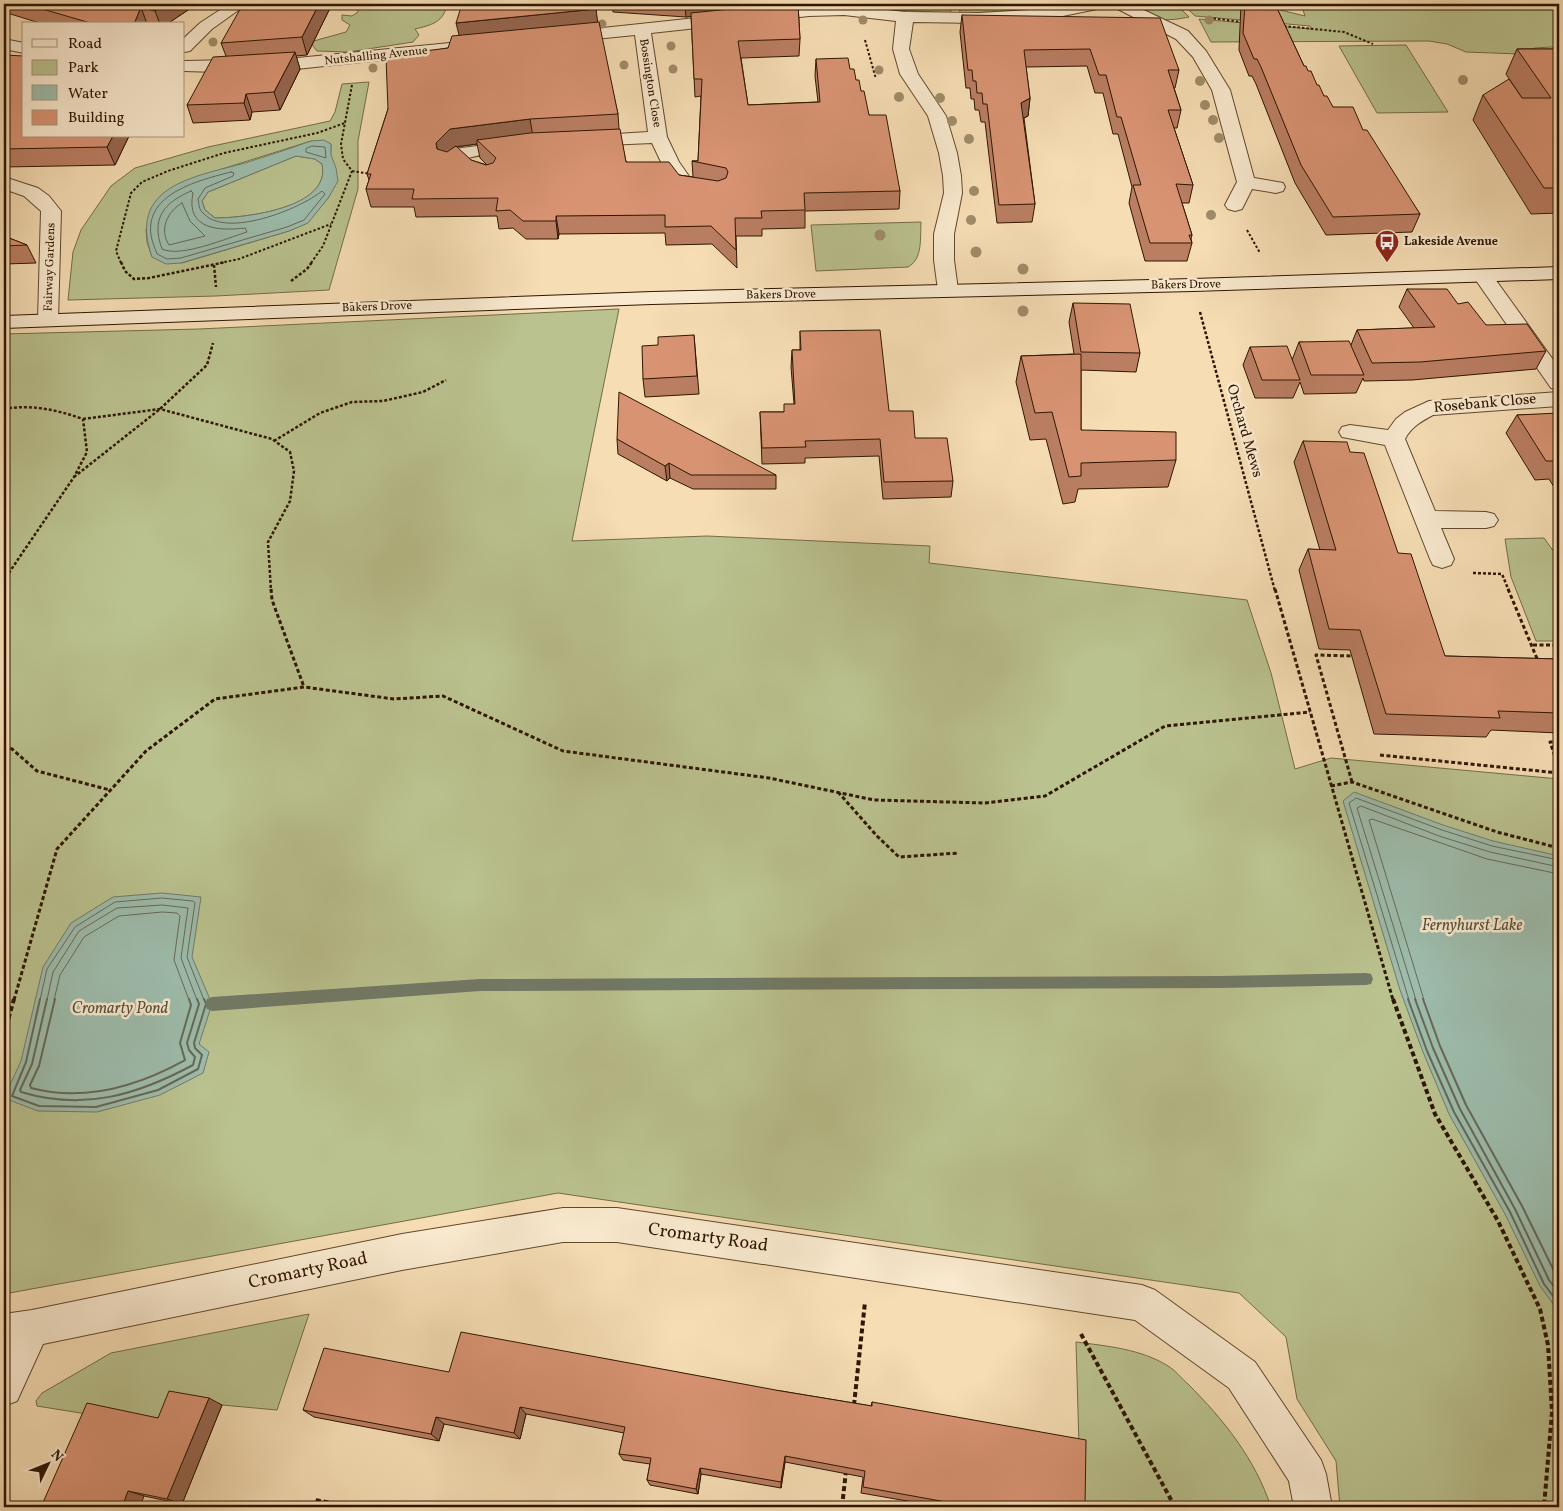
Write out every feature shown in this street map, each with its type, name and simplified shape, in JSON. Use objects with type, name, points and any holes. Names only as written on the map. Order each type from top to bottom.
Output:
[{"type":"street","points":[[185,46],[206,26],[239,4]]},
{"type":"street","points":[[548,38],[808,11],[859,11],[905,17],[1014,17],[1048,14],[1106,4]]},
{"type":"street","points":[[1119,4],[1182,35],[1200,55],[1222,92],[1246,182],[1235,205]]},
{"type":"street","points":[[905,17],[901,49],[909,74],[937,116],[948,153],[952,176],[953,194],[944,234],[944,260],[948,290]]},
{"type":"street","name":"Bossington Close","points":[[642,29],[658,137],[670,162],[698,208]]},
{"type":"street","points":[[4,44],[22,48]]},
{"type":"street","name":"Nutshalling Avenue","points":[[185,66],[219,68],[355,58],[478,46]]},
{"type":"street","name":"Bossington Close","points":[[567,142],[658,137]]},
{"type":"street","points":[[481,170],[455,157],[533,144]]},
{"type":"street","points":[[1246,182],[1276,187]]},
{"type":"street","name":"Fairway Gardens","points":[[4,183],[29,191],[43,199],[51,211],[48,320]]},
{"type":"street","points":[[687,188],[718,191]]},
{"type":"street","name":"Bakers Drove","points":[[4,322],[652,298],[1193,285],[1559,273]]},
{"type":"street","points":[[1483,276],[1559,384]]},
{"type":"street","name":"Rosebank Close","points":[[1394,439],[1400,426],[1410,417],[1429,408],[1559,399]]},
{"type":"street","points":[[1350,432],[1394,439],[1442,559]]},
{"type":"street","points":[[1426,519],[1486,520]]},
{"type":"street","name":"Cromarty Road","points":[[18,1330],[402,1252],[563,1225],[616,1225],[1142,1303],[1242,1375],[1307,1474],[1313,1507]]},
{"type":"street","points":[[4,1388],[18,1330]]},
{"type":"path","points":[[1161,24],[1194,17],[1243,22]]},
{"type":"path","points":[[1282,26],[1344,32],[1372,44]]},
{"type":"path","points":[[863,33],[873,74],[877,82]]},
{"type":"path","points":[[355,58],[346,123],[340,140],[342,158],[352,171],[373,174]]},
{"type":"path","points":[[331,224],[239,258],[150,278],[134,279],[124,271],[116,251],[131,193],[142,182],[168,171],[224,153],[317,133],[346,123]]},
{"type":"path","points":[[271,311],[276,293],[307,268],[323,246],[352,171]]},
{"type":"path","points":[[1235,205],[1243,224],[1277,282]]},
{"type":"path","name":"Orchard Mews","points":[[1193,285],[1227,415],[1242,459],[1257,526],[1273,584],[1389,989],[1435,1114],[1498,1221],[1540,1309],[1548,1345],[1552,1412],[1544,1507]]},
{"type":"path","points":[[74,477],[160,410],[207,366],[212,350],[216,313]]},
{"type":"path","points":[[274,441],[320,413],[352,402],[383,401],[422,392],[446,380]]},
{"type":"path","points":[[4,409],[22,406],[56,410],[82,419],[160,410],[274,441],[290,452],[294,471],[290,501],[268,542],[272,600],[304,687]]},
{"type":"path","points":[[4,580],[74,477],[87,452],[82,419]]},
{"type":"path","points":[[1442,559],[1460,572],[1502,574],[1538,661]]},
{"type":"path","points":[[1533,645],[1559,645]]},
{"type":"path","points":[[1352,782],[1316,655],[1355,656]]},
{"type":"path","points":[[1528,660],[1545,661]]},
{"type":"path","points":[[4,1034],[57,849],[146,751],[215,699],[304,687],[394,699],[443,696],[563,751],[769,778],[874,800],[984,803],[1045,796],[1165,726],[1310,712]]},
{"type":"path","points":[[1559,742],[1550,742],[1559,768]]},
{"type":"path","points":[[4,747],[12,749],[37,771],[110,790]]},
{"type":"path","points":[[1380,755],[1559,773]]},
{"type":"path","points":[[1331,786],[1352,782],[1497,832],[1559,848]]},
{"type":"path","points":[[837,792],[899,857],[959,853]]},
{"type":"path","points":[[853,1409],[870,1262]]},
{"type":"path","points":[[1059,1290],[1089,1350],[1176,1507]]},
{"type":"path","points":[[842,1507],[847,1468]]},
{"type":"path","points":[[312,1507],[315,1500],[353,1507]]},
{"type":"green space","points":[[356,4],[447,4],[440,19],[427,26],[415,29],[419,35],[413,42],[348,52],[317,51],[310,42],[346,32],[350,25],[342,20],[342,15],[352,16],[358,12]]},
{"type":"green space","points":[[959,4],[950,5],[951,13],[875,7],[876,5]]},
{"type":"green space","points":[[959,4],[1085,4],[1020,11],[960,13]]},
{"type":"green space","points":[[1141,4],[1176,4],[1189,17],[1168,20],[1156,18],[1150,15]]},
{"type":"green space","points":[[1183,4],[1256,4],[1305,16],[1301,4],[1559,4],[1559,49],[1551,47],[1535,48],[1519,54],[1466,52],[1447,44],[1429,41],[1211,42],[1199,19],[1311,29],[1310,26],[1195,16]]},
{"type":"green space","points":[[1406,45],[1448,112],[1377,113],[1339,46]]},
{"type":"green space","points":[[369,82],[358,141],[358,189],[329,290],[216,296],[68,300],[73,252],[81,230],[111,186],[135,168],[208,147],[330,121],[335,112],[342,84]],"holes":[[[311,141],[331,144],[329,197],[307,223],[289,231],[182,263],[152,257],[147,242],[146,229],[219,170]]]},
{"type":"green space","points":[[296,156],[315,159],[322,164],[322,179],[314,191],[300,200],[284,208],[246,216],[215,218],[205,210],[202,201],[208,192]]},
{"type":"green space","points":[[921,222],[918,253],[916,259],[908,267],[816,271],[811,225]]},
{"type":"green space","points":[[619,309],[572,541],[707,536],[930,546],[929,563],[1247,600],[1271,673],[1295,769],[1331,758],[1559,779],[1559,1507],[1340,1507],[1336,1461],[1297,1399],[1286,1337],[1239,1293],[558,1193],[4,1294],[4,334],[199,329]]},
{"type":"green space","points":[[1544,538],[1559,559],[1559,641],[1536,641],[1511,577],[1505,539]]},
{"type":"green space","points":[[309,1314],[277,1410],[222,1405],[183,1398],[173,1425],[37,1406],[36,1401],[42,1393],[111,1353]]},
{"type":"green space","points":[[1076,1342],[1135,1352],[1158,1360],[1173,1370],[1214,1412],[1237,1441],[1256,1473],[1271,1507],[1077,1507],[1079,1446]]},
{"type":"water","points":[[324,140],[331,144],[331,155],[338,181],[329,197],[308,223],[289,231],[181,263],[166,264],[152,257],[147,233],[149,214],[157,200],[170,189],[186,180],[311,141]],"holes":[[[296,156],[315,159],[322,164],[322,179],[314,191],[284,208],[246,216],[215,218],[205,210],[202,201],[208,192]]]},
{"type":"water","name":"Fernyhurst Lake","points":[[1354,792],[1443,825],[1493,841],[1559,856],[1559,1312],[1540,1286],[1505,1214],[1449,1114],[1423,1052],[1400,990],[1343,801]]},
{"type":"water","name":"Cromarty Pond","points":[[162,893],[201,897],[192,957],[212,1004],[199,1044],[209,1052],[203,1073],[160,1095],[97,1112],[38,1111],[4,1098],[21,1061],[43,967],[71,923],[113,897]]},
{"type":"building","points":[[25,4],[166,4],[155,11],[141,7],[135,22],[87,22]]},
{"type":"building","points":[[243,4],[319,4],[302,37],[221,43]]},
{"type":"building","points":[[462,4],[595,4],[596,9],[456,23]]},
{"type":"building","points":[[779,4],[798,4],[800,39],[738,41],[748,105],[820,102],[816,59],[848,58],[850,69],[854,69],[861,91],[864,91],[869,115],[886,115],[900,191],[804,193],[805,210],[761,211],[762,218],[735,218],[736,250],[711,226],[665,227],[665,215],[556,216],[556,221],[523,221],[510,210],[496,211],[498,198],[412,199],[414,189],[366,189],[371,174],[367,174],[388,109],[386,58],[402,56],[401,54],[448,48],[452,36],[599,22],[618,114],[530,119],[450,129],[436,143],[437,149],[447,152],[456,146],[471,160],[486,165],[493,163],[496,158],[477,140],[530,133],[620,129],[626,162],[669,162],[679,175],[718,181],[726,178],[728,172],[726,168],[692,161],[698,161],[702,79],[694,79],[691,13]]},
{"type":"building","points":[[1245,4],[1275,4],[1304,66],[1306,66],[1308,71],[1311,71],[1324,96],[1327,96],[1333,107],[1353,107],[1363,130],[1367,130],[1420,214],[1333,217],[1301,165],[1261,67],[1257,59],[1254,59],[1243,33]]},
{"type":"building","points":[[962,15],[1160,18],[1179,70],[1168,70],[1181,110],[1168,110],[1193,185],[1176,184],[1192,235],[1189,235],[1192,243],[1150,243],[1133,185],[1141,185],[1121,117],[1117,117],[1106,75],[1099,75],[1090,49],[1024,50],[1030,98],[1021,103],[1035,204],[999,205],[987,104],[983,104],[982,93],[977,93],[976,81],[973,81],[972,70],[968,70]]},
{"type":"building","points":[[1517,49],[1559,49],[1559,143],[1553,143],[1559,153],[1559,188],[1544,188],[1483,95],[1509,79],[1522,98],[1551,98]]},
{"type":"building","points":[[295,52],[274,92],[246,94],[244,103],[187,105],[213,57]]},
{"type":"building","points":[[4,55],[22,56],[22,138],[112,138],[107,147],[4,149]]},
{"type":"building","points":[[4,236],[27,245],[4,246]]},
{"type":"building","points":[[1407,289],[1447,289],[1458,304],[1468,302],[1486,325],[1527,324],[1546,351],[1420,362],[1372,363],[1357,330],[1435,327]]},
{"type":"building","points":[[1073,303],[1130,304],[1140,353],[1081,352]]},
{"type":"building","points":[[880,330],[889,411],[913,411],[915,438],[947,438],[953,481],[884,482],[880,439],[805,441],[806,447],[762,448],[760,412],[784,412],[784,404],[795,404],[792,350],[801,350],[800,331]]},
{"type":"building","points":[[694,335],[697,376],[643,379],[642,346],[658,345],[658,337]]},
{"type":"building","points":[[1349,341],[1364,375],[1311,375],[1299,342]]},
{"type":"building","points":[[1287,346],[1300,380],[1262,380],[1250,347]]},
{"type":"building","points":[[1081,354],[1081,430],[1176,432],[1176,460],[1081,463],[1081,476],[1069,477],[1052,412],[1035,413],[1021,356]]},
{"type":"building","points":[[619,392],[776,475],[691,475],[669,463],[665,466],[617,439]]},
{"type":"building","points":[[1559,413],[1559,461],[1546,461],[1517,415]]},
{"type":"building","points":[[1303,441],[1347,442],[1350,452],[1364,453],[1398,553],[1411,554],[1445,656],[1559,659],[1559,713],[1498,711],[1500,718],[1386,714],[1360,630],[1329,629],[1308,549],[1336,550]]},
{"type":"building","points":[[461,1332],[781,1391],[872,1406],[872,1402],[1086,1440],[1085,1507],[974,1507],[863,1487],[865,1471],[785,1456],[781,1482],[700,1468],[696,1489],[647,1480],[651,1458],[619,1454],[625,1427],[520,1407],[514,1433],[436,1417],[431,1434],[303,1410],[324,1348],[449,1372]]},
{"type":"building","points":[[169,1391],[209,1398],[167,1499],[128,1491],[122,1507],[41,1507],[87,1403],[158,1418]]},
{"type":"waterway","points":[[212,1004],[480,985],[1220,982],[1366,979]]},
{"type":"place","name":"Lakeside Avenue","points":[[1387,263]]}]
